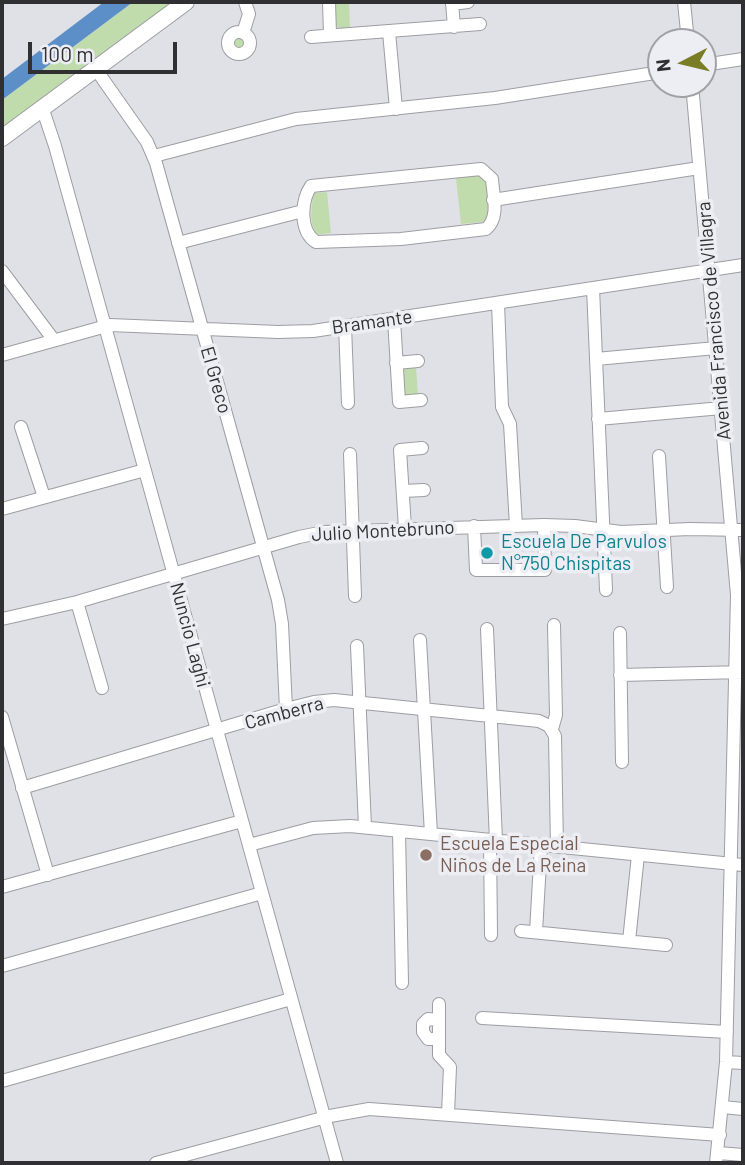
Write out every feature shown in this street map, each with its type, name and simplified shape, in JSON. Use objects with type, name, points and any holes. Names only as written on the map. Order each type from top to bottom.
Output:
[{"type":"main road","points":[[2,138],[186,2]]},
{"type":"street","points":[[243,33],[248,14],[245,2]]},
{"type":"street","points":[[329,2],[330,35]]},
{"type":"street","points":[[454,27],[452,3],[468,2]]},
{"type":"street","points":[[684,2],[687,28]]},
{"type":"street","points":[[311,37],[480,24]]},
{"type":"street","points":[[388,32],[396,108]]},
{"type":"street","points":[[717,63],[743,59]]},
{"type":"street","name":"El Greco","points":[[95,68],[154,156],[282,624],[286,709]]},
{"type":"street","points":[[154,156],[283,121],[495,99],[647,74]]},
{"type":"street","name":"Avenida Francisco de Villagra","points":[[693,98],[722,408],[738,530],[737,865],[723,1107],[717,1158],[743,1155]]},
{"type":"street","name":"Nuncio Laghi","points":[[42,107],[337,1163]]},
{"type":"street","points":[[493,200],[699,167]]},
{"type":"street","points":[[481,169],[492,179],[493,200],[495,213],[492,224],[486,229],[401,239],[316,242],[307,232],[303,211],[306,194],[311,186],[318,184],[481,169]]},
{"type":"street","points":[[178,243],[303,211]]},
{"type":"street","name":"Bramante","points":[[2,355],[105,326],[287,332],[394,319],[743,265]]},
{"type":"street","points":[[2,271],[53,339]]},
{"type":"street","points":[[593,288],[606,590]]},
{"type":"street","points":[[498,303],[502,407],[510,425],[516,526]]},
{"type":"street","points":[[394,319],[399,402],[421,400]]},
{"type":"street","points":[[345,326],[348,403]]},
{"type":"street","points":[[596,359],[716,348]]},
{"type":"street","points":[[396,363],[418,361]]},
{"type":"street","points":[[598,419],[722,408]]},
{"type":"street","points":[[21,427],[44,498]]},
{"type":"street","points":[[405,528],[400,450],[422,448]]},
{"type":"street","points":[[350,454],[355,596]]},
{"type":"street","points":[[659,456],[667,587]]},
{"type":"street","points":[[2,509],[145,470]]},
{"type":"street","points":[[403,491],[424,490]]},
{"type":"street","points":[[474,526],[476,570],[545,570],[544,525]]},
{"type":"street","name":"Julio Montebruno","points":[[2,620],[77,602],[310,534],[405,528],[544,525],[633,532],[738,530]]},
{"type":"street","points":[[77,602],[102,688]]},
{"type":"street","points":[[554,625],[556,715],[552,729],[555,736],[558,847]]},
{"type":"street","points":[[487,629],[493,840],[491,934]]},
{"type":"street","points":[[620,633],[622,762]]},
{"type":"street","points":[[420,640],[431,834]]},
{"type":"street","points":[[356,646],[365,827]]},
{"type":"street","points":[[620,675],[739,672]]},
{"type":"street","name":"Camberra","points":[[22,788],[286,709],[324,701],[359,702],[539,721],[552,729]]},
{"type":"street","points":[[2,718],[48,875]]},
{"type":"street","points":[[2,887],[242,821]]},
{"type":"street","points":[[249,845],[313,828],[339,825],[737,865]]},
{"type":"street","points":[[399,831],[402,983]]},
{"type":"street","points":[[536,932],[541,845]]},
{"type":"street","points":[[629,941],[638,855]]},
{"type":"street","points":[[2,966],[262,893]]},
{"type":"street","points":[[521,931],[666,945]]},
{"type":"street","points":[[2,1081],[291,999]]},
{"type":"street","points":[[439,1004],[439,1055],[450,1068],[448,1114]]},
{"type":"street","points":[[482,1017],[727,1032]]},
{"type":"street","points":[[726,1062],[743,1063]]},
{"type":"street","points":[[723,1107],[743,1109]]},
{"type":"street","points":[[156,1163],[324,1117],[369,1109],[720,1135]]},
{"type":"green space","points":[[133,2],[176,2],[2,133],[2,100]]},
{"type":"green space","points":[[332,2],[349,2],[350,28],[340,29],[333,23]]},
{"type":"green space","points":[[236,34],[242,34],[247,42],[245,48],[236,50],[231,45],[231,39]]},
{"type":"green space","points":[[481,175],[489,190],[489,215],[482,222],[461,224],[456,178]]},
{"type":"green space","points":[[327,192],[331,233],[316,235],[311,209],[314,193]]},
{"type":"green space","points":[[416,366],[418,396],[401,397],[399,367]]},
{"type":"water","points":[[104,2],[133,2],[2,100],[2,79]]},
{"type":"place","name":"Escuela De Parvulos N°750 Chispitas","points":[[487,553]]},
{"type":"place","name":"Escuela Especial Niños de La Reina","points":[[426,855]]}]
